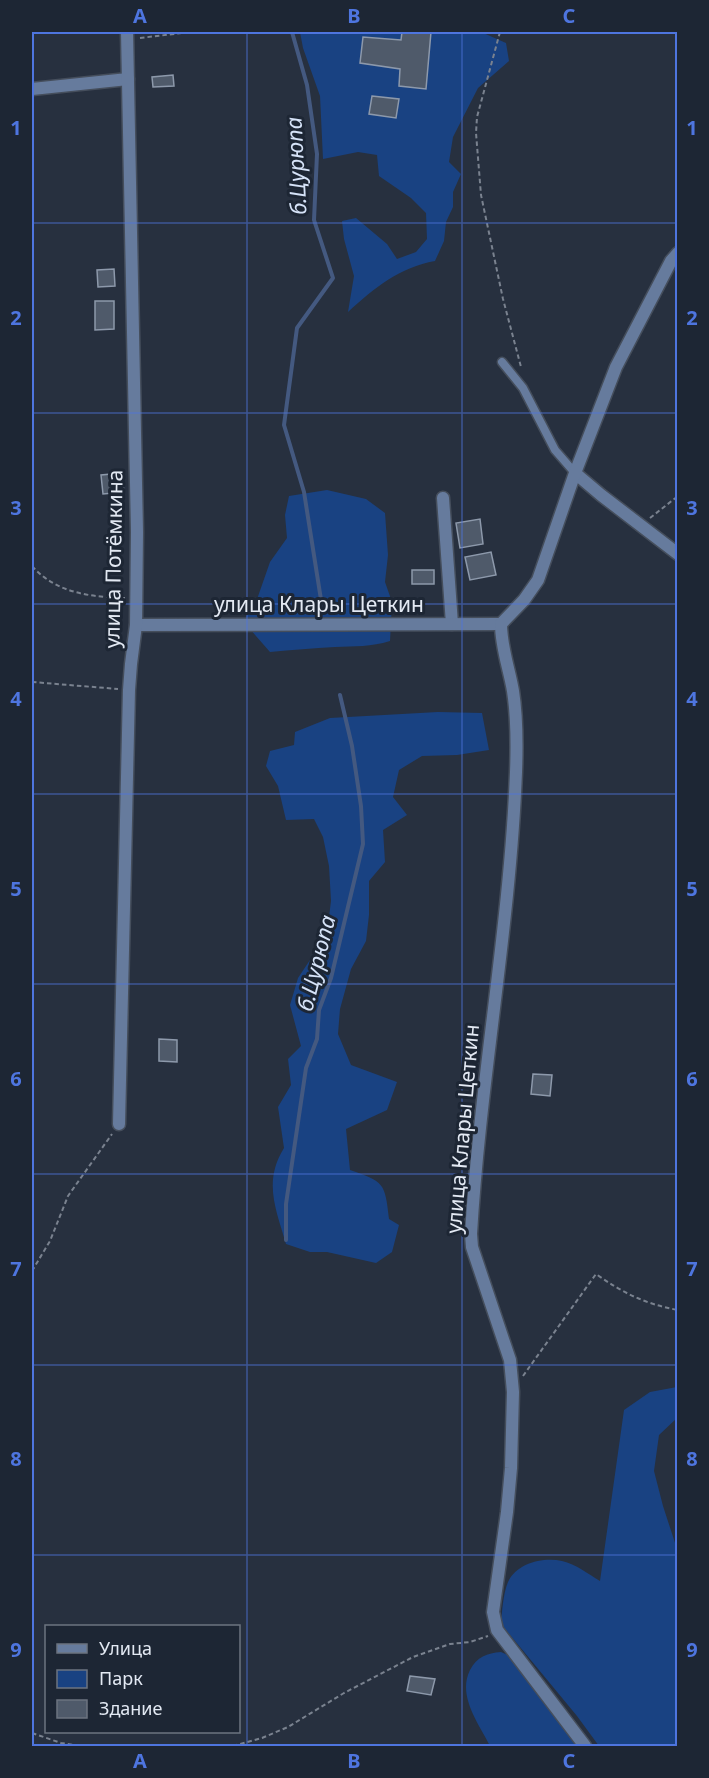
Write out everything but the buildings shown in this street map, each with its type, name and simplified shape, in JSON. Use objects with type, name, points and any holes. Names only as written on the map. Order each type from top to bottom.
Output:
[{"type":"street","name":"улица Потёмкина","points":[[119,1124],[129,690],[136,625],[128,35]]},
{"type":"street","points":[[32,89],[128,79]]},
{"type":"street","points":[[501,624],[524,600],[538,580],[575,473],[616,367],[671,261],[678,253]]},
{"type":"street","points":[[575,473],[678,554]]},
{"type":"street","points":[[443,498],[452,624]]},
{"type":"street","name":"улица Клары Цеткин","points":[[136,625],[501,624],[502,644],[513,689],[515,710],[516,770],[512,852],[471,1234],[472,1247],[510,1360],[513,1386],[511,1468],[493,1612],[499,1633],[585,1746]]},
{"type":"lane","points":[[502,362],[523,388],[555,450],[575,473]]},
{"type":"path","points":[[128,35],[191,32]]},
{"type":"path","points":[[500,32],[477,117],[476,133],[481,195],[503,299],[521,365],[523,388]]},
{"type":"path","points":[[640,525],[678,496]]},
{"type":"path","points":[[32,566],[59,587],[75,594],[105,598],[136,598]]},
{"type":"path","points":[[32,682],[129,690]]},
{"type":"path","points":[[32,1271],[50,1241],[68,1196],[119,1124]]},
{"type":"path","points":[[513,1386],[525,1375],[596,1274],[620,1291],[651,1305],[678,1310]]},
{"type":"path","points":[[233,1746],[262,1738],[288,1727],[344,1693],[413,1657],[450,1644],[470,1642],[499,1633]]},
{"type":"path","points":[[32,1733],[62,1743],[80,1746]]},
{"type":"green space","points":[[300,32],[481,32],[506,43],[509,61],[478,88],[453,137],[449,162],[461,174],[453,192],[453,207],[446,222],[444,241],[435,261],[399,273],[348,312],[354,276],[344,239],[342,221],[356,218],[387,244],[397,259],[416,252],[427,239],[426,213],[411,198],[379,176],[377,155],[358,152],[323,159],[320,96],[303,48]]},
{"type":"green space","points":[[327,490],[366,499],[385,513],[388,555],[385,582],[392,602],[390,641],[370,645],[270,652],[243,621],[255,605],[270,562],[287,538],[285,515],[289,496]]},
{"type":"green space","points":[[438,712],[482,713],[489,750],[457,755],[422,756],[399,770],[393,797],[407,815],[383,830],[385,862],[369,881],[366,941],[351,969],[340,1009],[338,1034],[351,1065],[397,1082],[387,1110],[346,1129],[350,1170],[381,1185],[386,1197],[389,1219],[399,1225],[392,1252],[376,1263],[327,1252],[310,1252],[286,1244],[275,1207],[273,1184],[274,1172],[284,1148],[278,1107],[291,1085],[288,1059],[301,1046],[290,1005],[298,978],[316,951],[328,925],[331,901],[329,866],[323,837],[314,819],[286,820],[278,786],[266,766],[270,751],[294,745],[295,732],[330,718]]},
{"type":"green space","points":[[677,1387],[677,1418],[659,1435],[654,1471],[677,1549],[677,1746],[599,1746],[501,1624],[505,1592],[512,1575],[518,1570],[531,1563],[547,1560],[572,1564],[600,1581],[624,1410],[650,1392]]},
{"type":"green space","points":[[501,1652],[512,1657],[578,1746],[490,1746],[471,1710],[466,1690],[467,1680],[470,1670],[479,1659],[491,1653]]},
{"type":"waterway","name":"б.Цурюпа","points":[[292,32],[307,85],[317,154],[314,220],[333,278],[297,328],[284,425],[304,492],[322,606]]},
{"type":"waterway","name":"б.Цурюпа","points":[[286,1240],[286,1204],[306,1068],[317,1039],[319,1010],[331,978],[363,844],[361,806],[352,746],[340,695]]}]
